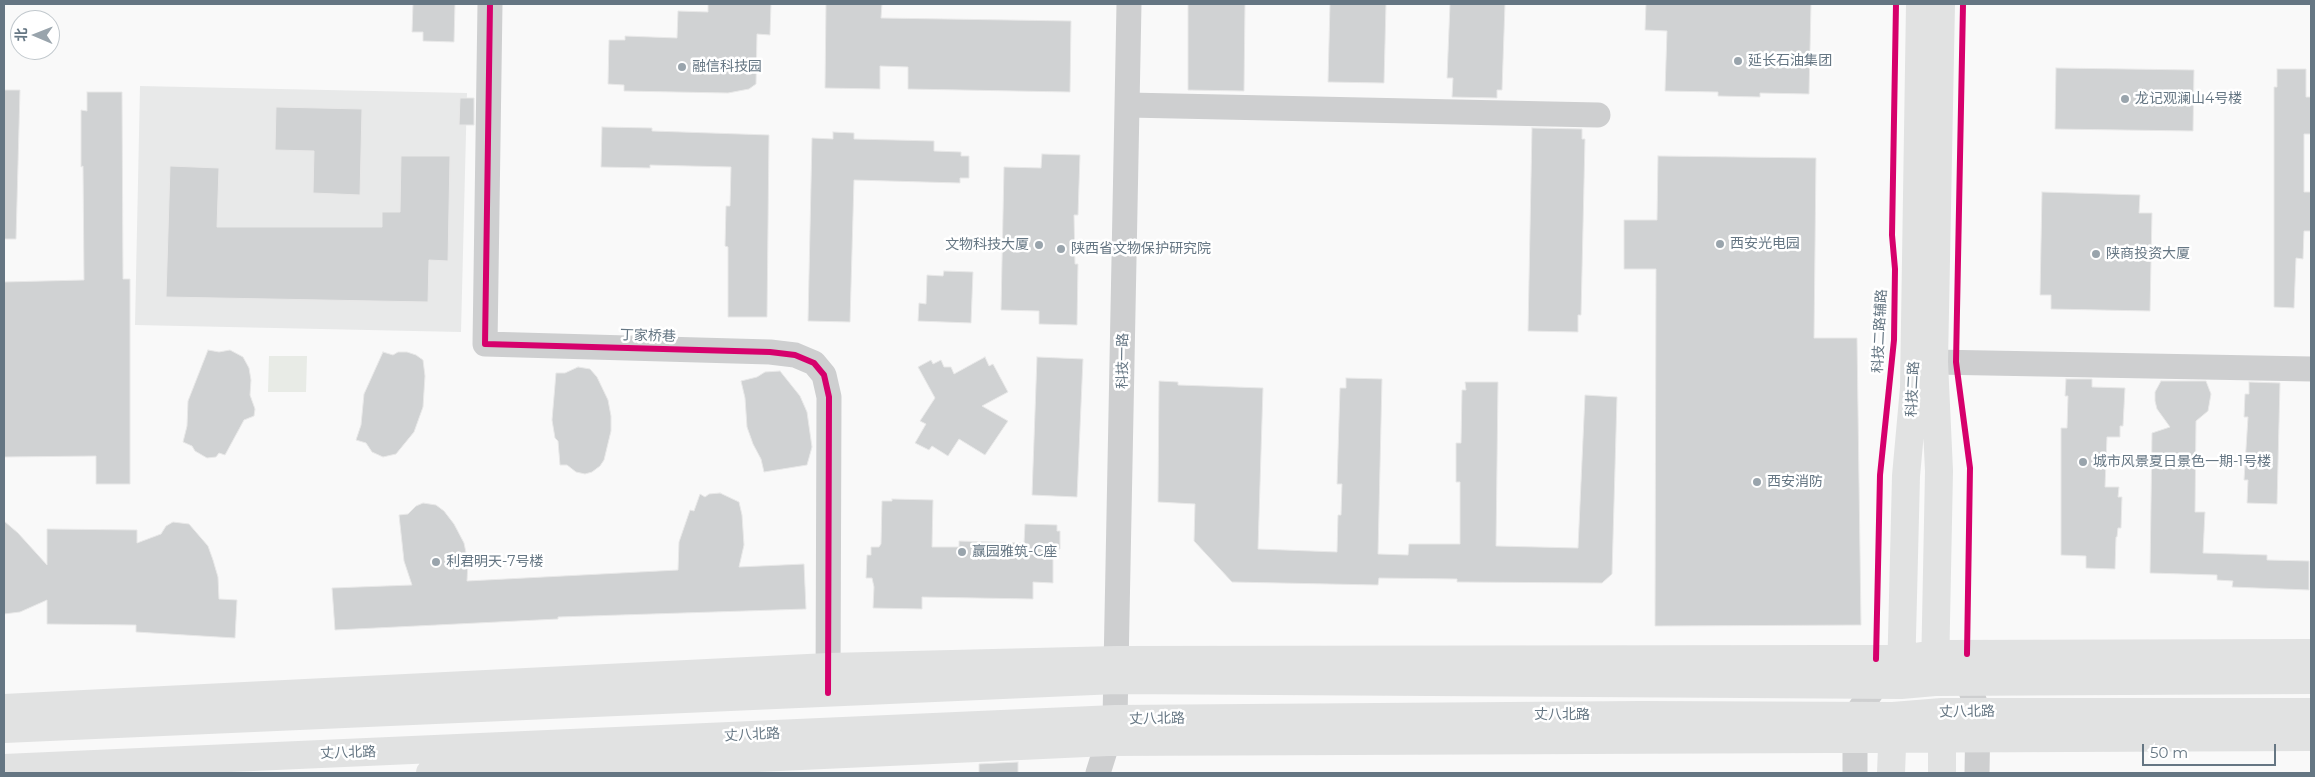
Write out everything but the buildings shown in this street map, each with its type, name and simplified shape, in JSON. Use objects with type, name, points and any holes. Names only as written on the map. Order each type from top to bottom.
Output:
[{"type":"main road","name":"科技二路","points":[[1891,773],[1892,727],[1888,672],[1914,388],[1920,4]]},
{"type":"main road","name":"科技二路","points":[[1941,4],[1934,362],[1939,471],[1935,682],[1942,725],[1942,773]]},
{"type":"main road","points":[[1888,672],[1935,654],[2311,652]]},
{"type":"main road","points":[[4,708],[1117,670],[1888,672],[1935,682],[2311,680]]},
{"type":"main road","points":[[4,729],[828,680]]},
{"type":"main road","name":"丈八北路","points":[[4,768],[1112,730],[1640,715],[1855,728],[2311,712]]},
{"type":"main road","points":[[1978,725],[2311,737]]},
{"type":"main road","points":[[430,773],[1112,730]]},
{"type":"street","name":"丁家桥巷","points":[[490,4],[485,344],[770,352],[795,355],[814,363],[824,374],[829,397],[828,680]]},
{"type":"street","name":"科技一路","points":[[1098,773],[1112,730],[1117,670],[1130,4]]},
{"type":"street","points":[[1128,105],[1598,115]]},
{"type":"street","points":[[1934,362],[2311,369]]},
{"type":"street","points":[[1967,654],[1968,682],[1978,725],[1977,773]]},
{"type":"street","points":[[1855,773],[1855,728],[1888,672]]},
{"type":"shaded area","points":[[140,86],[467,93],[461,332],[135,325]]},
{"type":"shaded area","points":[[269,356],[307,356],[306,392],[268,392]]},
{"type":"cycle path","points":[[490,4],[485,344],[770,352],[795,355],[814,363],[824,375],[829,397],[828,693]]},
{"type":"cycle path","name":"科技二路辅路","points":[[1876,659],[1880,475],[1894,340],[1895,269],[1892,235],[1896,4]]},
{"type":"cycle path","points":[[1963,4],[1956,362],[1970,468],[1967,654]]},
{"type":"place","name":"延长石油集团","points":[[1738,61]]},
{"type":"place","name":"融信科技园","points":[[682,67]]},
{"type":"place","name":"龙记观澜山4号楼","points":[[2125,99]]},
{"type":"place","name":"西安光电园","points":[[1720,244]]},
{"type":"place","name":"文物科技大厦","points":[[1039,245]]},
{"type":"place","name":"陕西省文物保护研究院","points":[[1061,249]]},
{"type":"place","name":"陕商投资大厦","points":[[2096,254]]},
{"type":"place","name":"城市风景夏日景色一期-1号楼","points":[[2083,462]]},
{"type":"place","name":"西安消防","points":[[1757,482]]},
{"type":"place","name":"赢园雅筑-C座","points":[[962,552]]},
{"type":"place","name":"利君明天-7号楼","points":[[436,562]]}]
